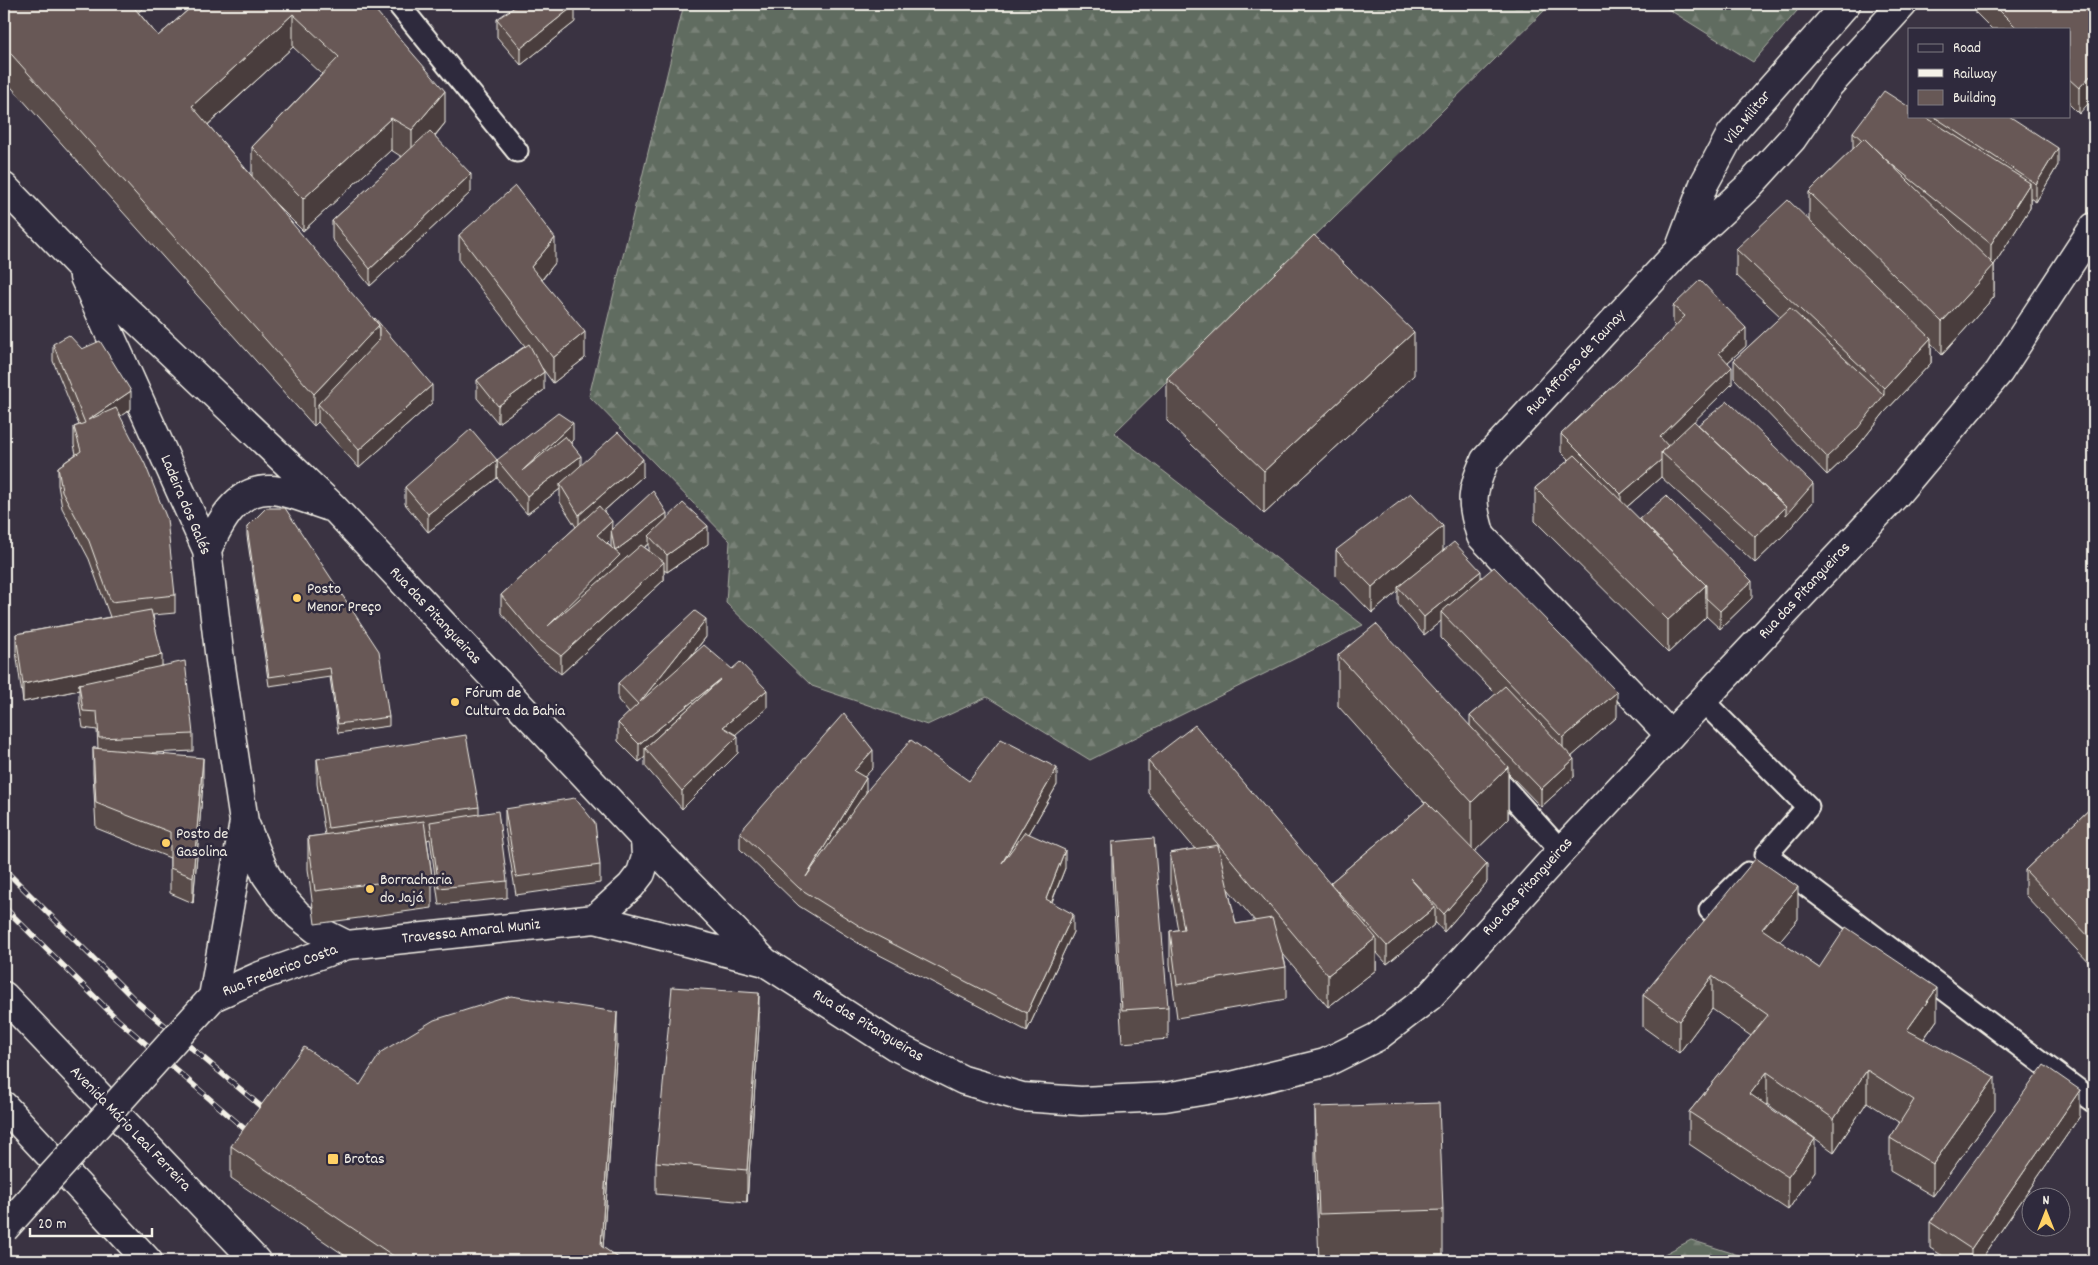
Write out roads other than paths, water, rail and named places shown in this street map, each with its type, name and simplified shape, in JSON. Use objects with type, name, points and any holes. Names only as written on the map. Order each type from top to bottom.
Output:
[{"type":"main road","name":"Vila Militar","points":[[1679,251],[1704,184],[1731,134],[1846,4]]},
{"type":"main road","name":"Rua Affonso de Taunay","points":[[1670,735],[1481,536],[1473,512],[1474,486],[1485,460],[1679,251],[1748,187],[1792,139],[1829,85],[1903,4]]},
{"type":"main road","name":"Ladeira dos Galés","points":[[4,187],[78,264],[334,508]]},
{"type":"main road","name":"Rua das Pitangueiras","points":[[334,508],[646,839],[765,962],[895,1046],[963,1080],[1022,1097],[1081,1101],[1165,1097],[1231,1086],[1325,1063],[1377,1037],[1429,996],[1561,851],[1894,497],[1999,372],[2094,227]]},
{"type":"main road","name":"Ladeira dos Galés","points":[[78,264],[208,550],[220,660],[244,822]]},
{"type":"main road","points":[[208,550],[217,530],[229,511],[239,500],[262,490],[273,490],[334,508]]},
{"type":"main road","points":[[244,822],[266,875],[280,895],[298,916],[317,930],[347,945]]},
{"type":"main road","name":"Rua Frederico Costa","points":[[207,1003],[244,822]]},
{"type":"main road","points":[[595,919],[631,886],[641,873],[646,857],[646,839]]},
{"type":"main road","name":"Rua das Pitangueiras","points":[[595,919],[765,962]]},
{"type":"main road","name":"Travessa Amaral Muniz","points":[[347,945],[595,919]]},
{"type":"main road","name":"Rua Frederico Costa","points":[[4,1229],[207,1003],[260,976],[347,945]]},
{"type":"main road","name":"Avenida Mário Leal Ferreira","points":[[4,996],[256,1261]]},
{"type":"main road","points":[[4,1106],[148,1261]]},
{"type":"lane","points":[[398,4],[517,151]]},
{"type":"lane","points":[[1702,700],[1808,806],[1766,855],[1710,910]]},
{"type":"lane","points":[[1474,754],[1561,851]]},
{"type":"lane","points":[[1766,855],[2094,1102]]},
{"type":"railway","points":[[4,869],[136,1001],[271,1115]]},
{"type":"railway","points":[[4,907],[117,1019],[254,1137]]},
{"type":"place","name":"Posto Menor Preço","points":[[297,598]]},
{"type":"place","name":"Fórum de Cultura da Bahia","points":[[455,702]]},
{"type":"place","name":"Posto de Gasolina","points":[[166,843]]},
{"type":"place","name":"Borracharia do Jajá","points":[[370,889]]},
{"type":"place","name":"Brotas","points":[[333,1159]]}]
